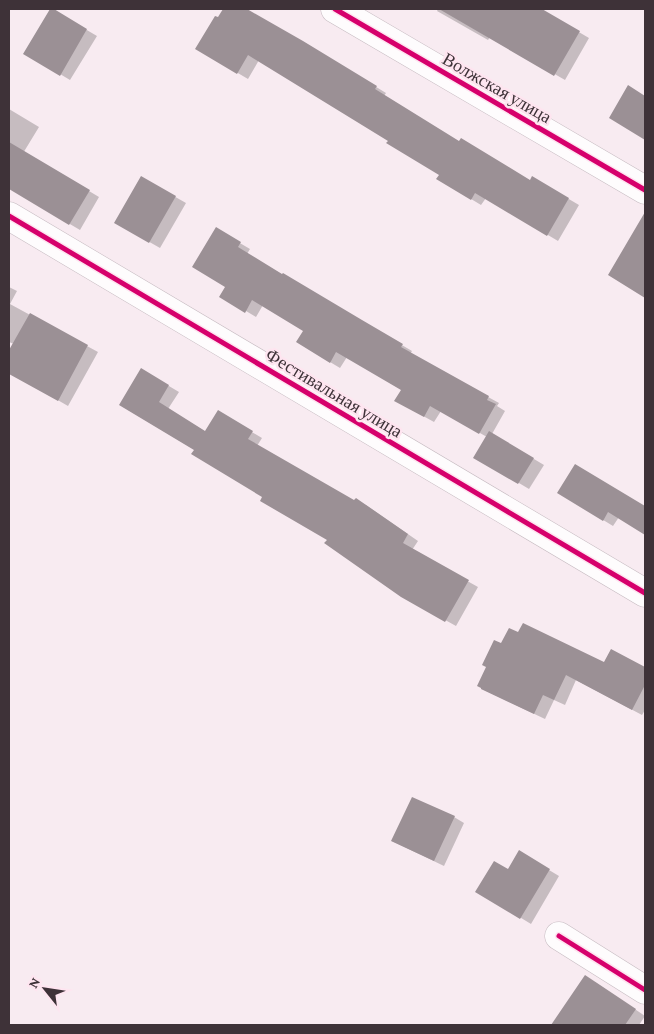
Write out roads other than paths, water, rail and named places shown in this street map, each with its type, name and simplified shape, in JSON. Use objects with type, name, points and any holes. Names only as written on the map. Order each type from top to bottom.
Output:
[{"type":"street","name":"Волжская улица","points":[[335,9],[645,190]]},
{"type":"street","name":"Фестивальная улица","points":[[9,216],[645,593]]},
{"type":"street","points":[[559,936],[645,990]]}]
